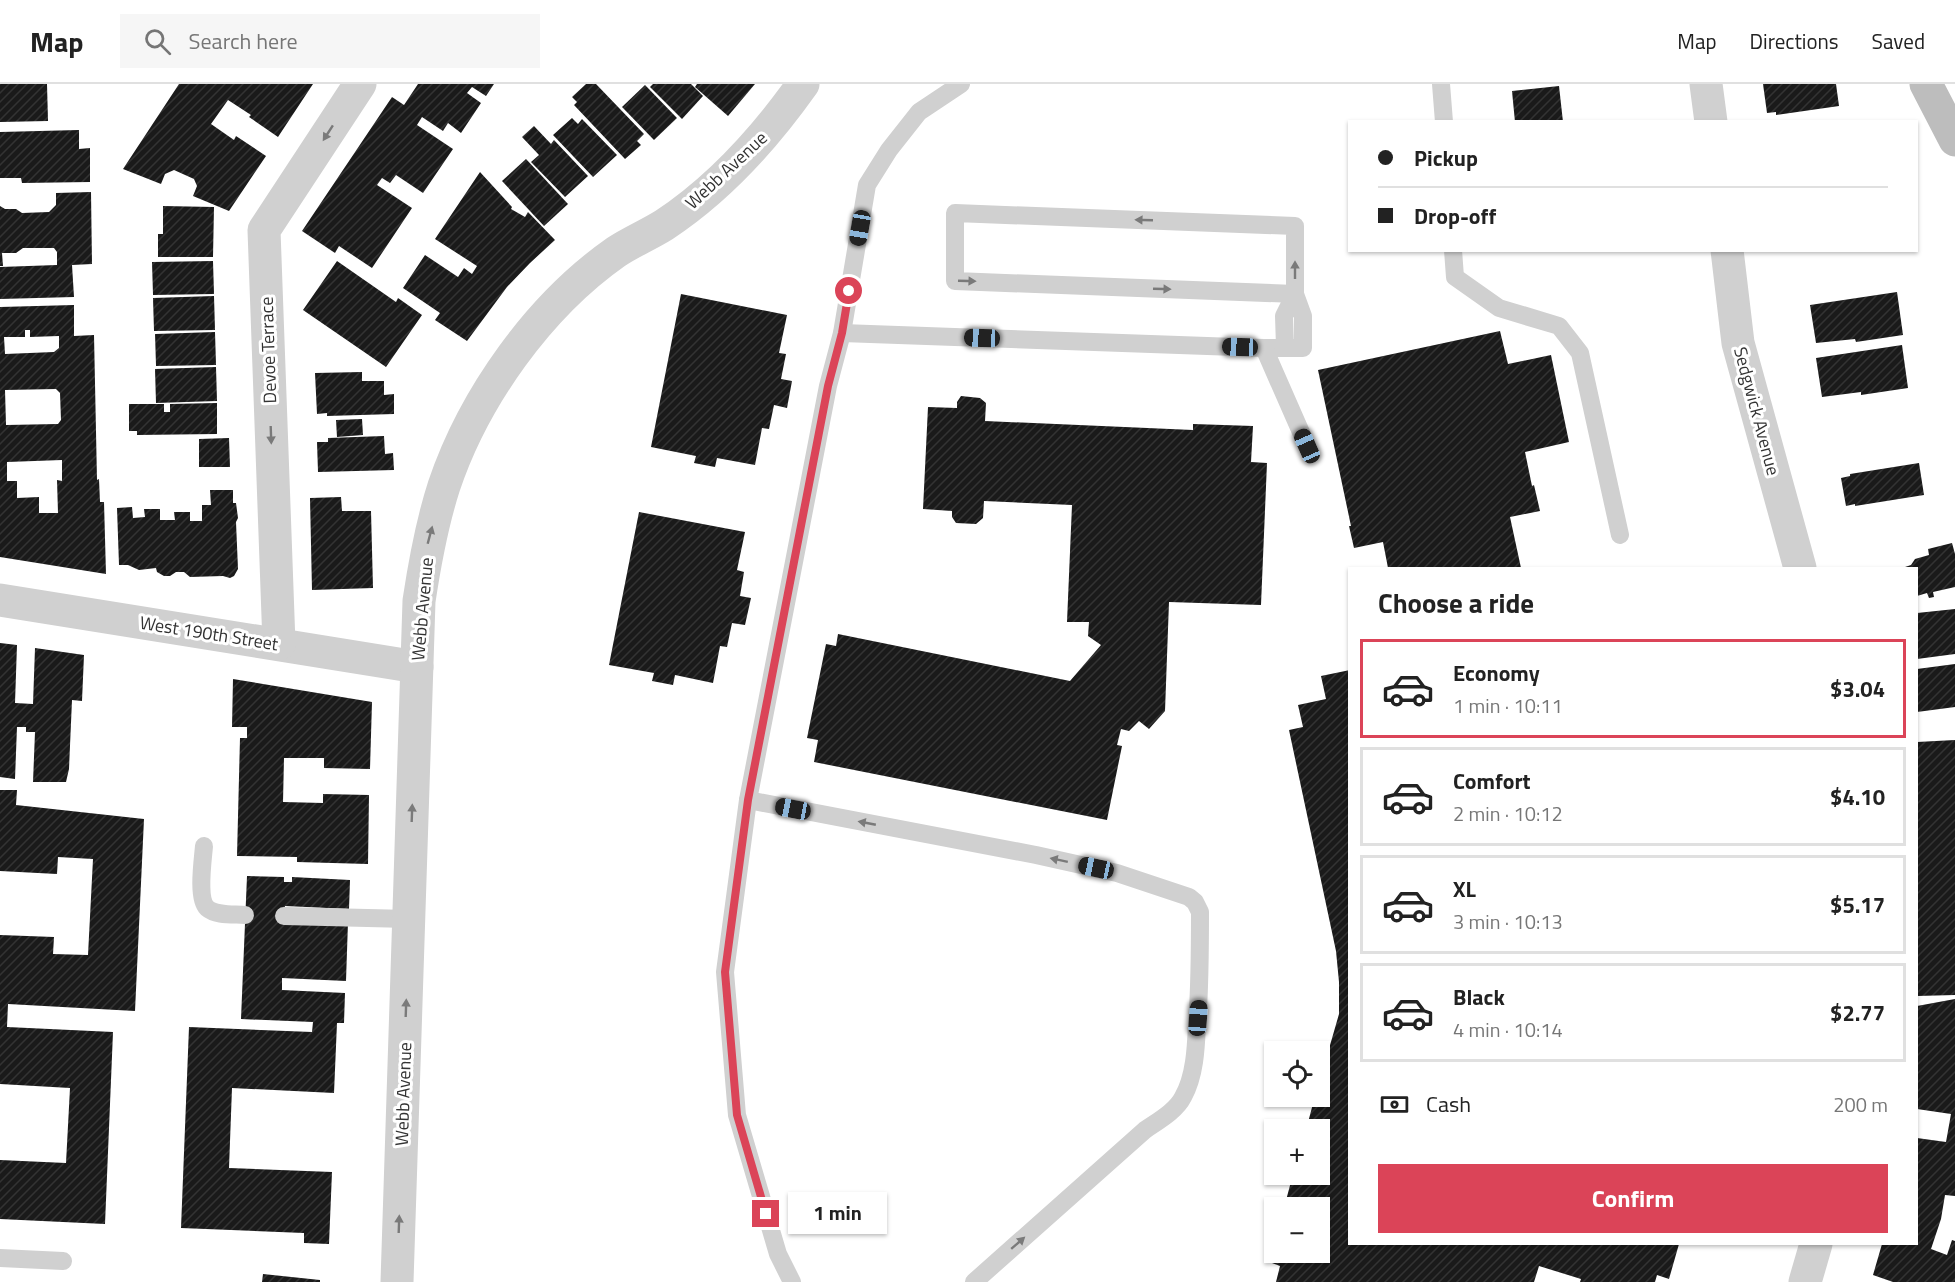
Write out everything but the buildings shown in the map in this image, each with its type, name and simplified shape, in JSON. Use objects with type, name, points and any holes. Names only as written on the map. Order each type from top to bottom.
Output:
[{"type":"main road","points":[[1926,84],[1955,140]]},
{"type":"street","name":"Devoe Terrace","points":[[279,644],[264,230],[360,84]]},
{"type":"street","name":"Webb Avenue","points":[[397,1282],[419,601],[428,542],[444,484],[466,432],[496,379],[534,328],[579,282],[617,252],[664,225],[708,193],[748,155],[776,122],[802,84]]},
{"type":"street","points":[[1706,84],[1711,120]]},
{"type":"street","name":"Sedgwick Avenue","points":[[1727,252],[1738,343],[1800,567]]},
{"type":"street","name":"West 190th Street","points":[[0,600],[417,667]]},
{"type":"street","points":[[1805,1282],[1816,1245]]},
{"type":"lane","points":[[792,1282],[778,1254],[737,1115],[725,972],[748,800],[828,386],[842,333],[867,185],[889,150],[919,112],[961,84]]},
{"type":"lane","points":[[1441,84],[1444,120]]},
{"type":"lane","points":[[842,333],[1294,348],[1284,316],[1295,294],[1295,226],[955,213],[955,281],[1295,294]]},
{"type":"lane","points":[[1453,252],[1455,277],[1499,308],[1559,326],[1580,353],[1620,536]]},
{"type":"lane","points":[[1264,348],[1307,446]]},
{"type":"lane","points":[[748,800],[1036,855],[1136,878],[1189,897],[1198,906],[1201,974],[1196,1041],[1188,1087],[1183,1099],[974,1282]]},
{"type":"lane","points":[[204,846],[202,889],[203,900],[207,908],[218,913],[245,915]]},
{"type":"lane","points":[[284,916],[409,919]]},
{"type":"lane","points":[[0,1258],[63,1261]]},
{"type":"route","points":[[766,1214],[737,1115],[725,972],[748,800],[828,386],[842,333],[849,291]]}]
